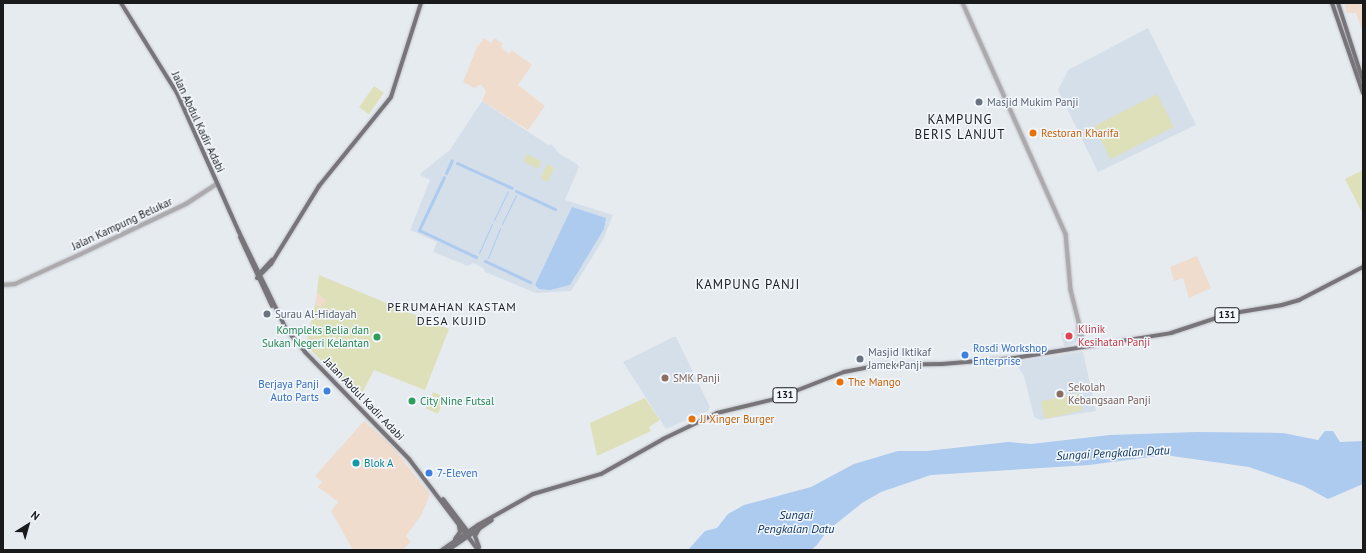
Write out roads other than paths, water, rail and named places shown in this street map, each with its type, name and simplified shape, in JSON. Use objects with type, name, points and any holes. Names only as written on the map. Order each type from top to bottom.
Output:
[{"type":"main road","name":"Jalan Abdul Kadir Adabi","points":[[121,3],[177,93],[258,276],[276,312],[299,346],[390,438],[426,479],[479,549]]},
{"type":"main road","points":[[258,276],[273,260],[319,186],[391,97],[421,3]]},
{"type":"main road","points":[[1332,3],[1363,93]]},
{"type":"main road","points":[[1338,3],[1363,81]]},
{"type":"main road","name":"131","points":[[442,550],[452,545],[479,526],[540,491],[601,474],[663,439],[716,413],[775,399],[851,370],[886,364],[942,364],[1014,358],[1172,333],[1241,311],[1282,305],[1312,294],[1363,268]]},
{"type":"main road","points":[[452,545],[460,532],[460,523],[467,526],[479,526],[475,536],[479,549]]},
{"type":"main road","points":[[452,545],[467,542],[479,549]]},
{"type":"main road","name":"131","points":[[448,550],[452,545]]},
{"type":"street","points":[[963,3],[1066,234],[1071,290],[1083,346]]},
{"type":"street","name":"Jalan Kampung Belukar","points":[[3,286],[15,284],[31,275],[186,204],[218,184]]},
{"type":"water","points":[[572,207],[606,218],[604,229],[570,285],[550,290],[539,289],[535,285]]},
{"type":"water","name":"Sungai Pengkalan Datu","points":[[1325,431],[1333,431],[1340,442],[1363,441],[1363,484],[1328,499],[1304,486],[1249,467],[1165,455],[1089,465],[931,475],[881,492],[862,503],[827,531],[817,545],[811,550],[688,550],[705,531],[717,528],[728,514],[744,505],[811,487],[854,464],[898,451],[927,451],[1008,442],[1031,444],[1110,435],[1197,432],[1283,433],[1318,440]]},
{"type":"waterway","points":[[446,173],[452,160]]},
{"type":"waterway","points":[[457,163],[512,188]]},
{"type":"waterway","points":[[444,177],[419,230],[476,257]]},
{"type":"waterway","points":[[494,220],[508,191]]},
{"type":"waterway","points":[[516,191],[555,209]]},
{"type":"waterway","points":[[502,224],[516,195]]},
{"type":"waterway","points":[[479,253],[492,224]]},
{"type":"waterway","points":[[488,258],[500,228]]},
{"type":"waterway","points":[[485,261],[530,282]]},
{"type":"place","name":"Masjid Mukim Panji","points":[[979,102]]},
{"type":"place","name":"Restoran Kharifa","points":[[1033,133]]},
{"type":"place","name":"Surau Al-Hidayah","points":[[267,314]]},
{"type":"place","name":"Klinik Kesihatan Panji","points":[[1069,336]]},
{"type":"place","name":"Kompleks Belia dan Sukan Negeri Kelantan","points":[[377,337]]},
{"type":"place","name":"Rosdi Workshop Enterprise","points":[[965,355]]},
{"type":"place","name":"Masjid Iktikaf Jamek Panji","points":[[860,359]]},
{"type":"place","name":"SMK Panji","points":[[665,378]]},
{"type":"place","name":"The Mango","points":[[840,382]]},
{"type":"place","name":"Berjaya Panji Auto Parts","points":[[327,391]]},
{"type":"place","name":"Sekolah Kebangsaan Panji","points":[[1060,394]]},
{"type":"place","name":"City Nine Futsal","points":[[412,401]]},
{"type":"place","name":"JJ Xinger Burger","points":[[692,419]]},
{"type":"place","name":"Blok A","points":[[356,463]]},
{"type":"place","name":"7-Eleven","points":[[429,473]]},
{"type":"district","name":"KAMPUNG BERIS LANJUT","points":[[960,128]]},
{"type":"district","name":"KAMPUNG PANJI","points":[[748,285]]},
{"type":"district","name":"PERUMAHAN KASTAM DESA KUJID","points":[[452,314]]}]
